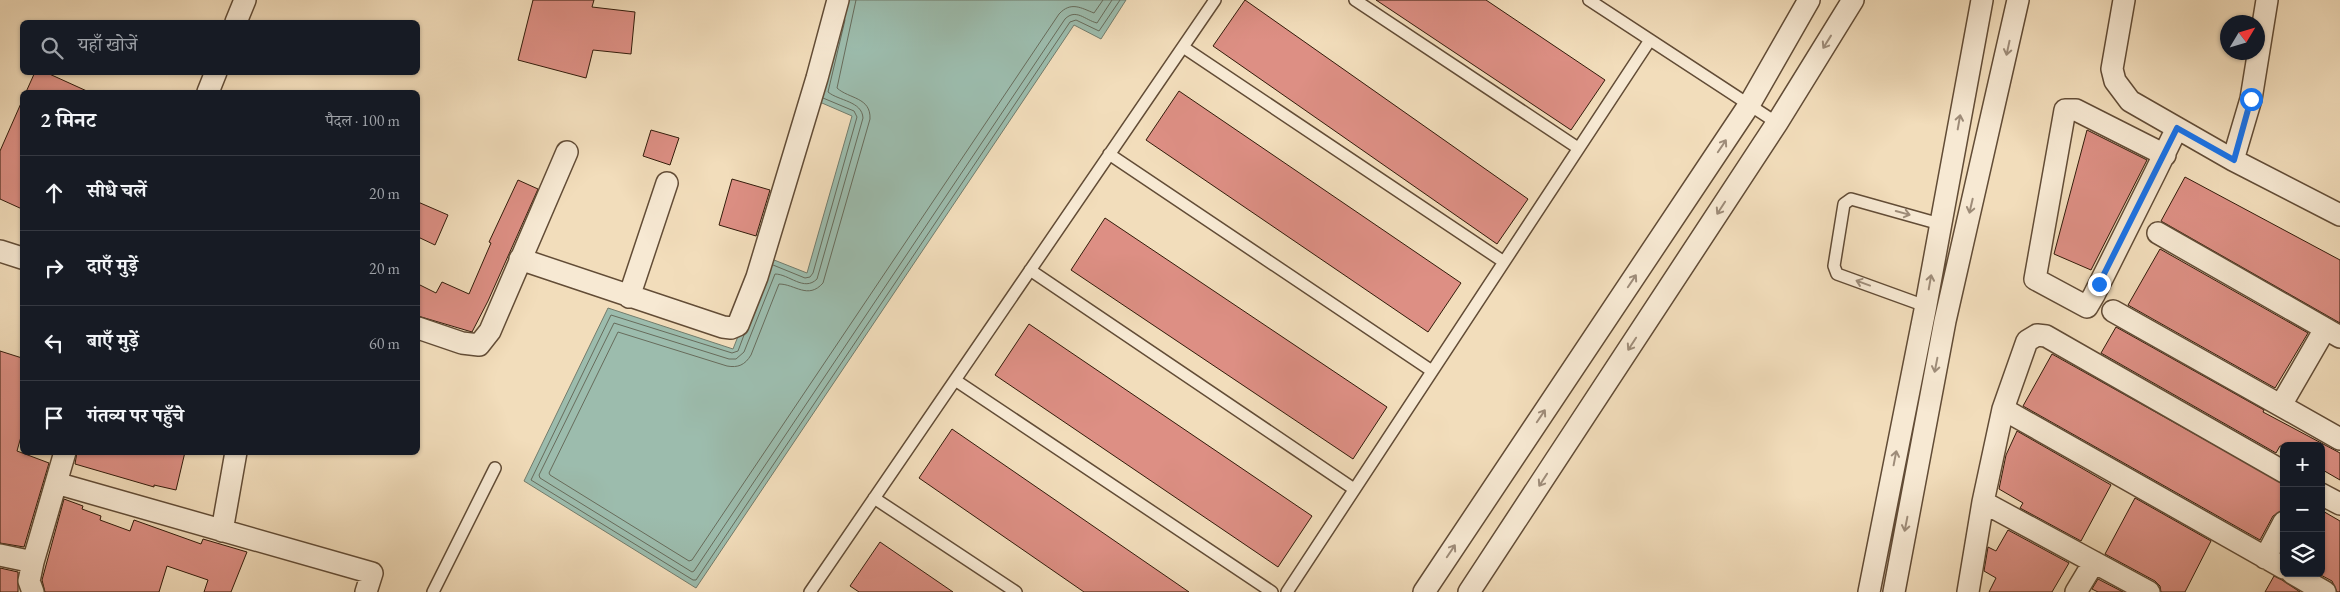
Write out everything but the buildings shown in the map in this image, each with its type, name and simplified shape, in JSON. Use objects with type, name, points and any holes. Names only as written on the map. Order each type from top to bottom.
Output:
[{"type":"street","points":[[237,20],[245,0]]},
{"type":"street","points":[[520,259],[723,327],[730,328],[738,324],[757,277],[817,78],[838,0]]},
{"type":"street","points":[[1424,592],[1749,106],[1810,0]]},
{"type":"street","points":[[1469,592],[1778,123],[1853,0]]},
{"type":"street","points":[[1869,592],[1926,306],[1982,0]]},
{"type":"street","points":[[1894,592],[1947,312],[2018,0]]},
{"type":"street","points":[[2124,0],[2112,69],[2115,81],[2130,101],[2234,160],[2340,215]]},
{"type":"street","points":[[2234,160],[2251,99],[2267,0]]},
{"type":"street","points":[[209,90],[215,75]]},
{"type":"street","points":[[2164,155],[2076,110],[2065,110],[2035,279],[2087,306],[2164,155],[2177,128]]},
{"type":"street","points":[[420,329],[462,343],[479,345],[490,331],[567,152]]},
{"type":"street","points":[[629,297],[668,183]]},
{"type":"street","points":[[2158,232],[2333,333],[2281,405]]},
{"type":"street","points":[[0,251],[20,257]]},
{"type":"street","points":[[2113,311],[2340,439]]},
{"type":"street","points":[[1968,592],[1983,502],[2003,409],[2027,341],[2037,335],[2046,336],[2280,470]]},
{"type":"street","points":[[2003,409],[2280,566]]},
{"type":"street","points":[[33,592],[29,581],[33,562],[64,455]]},
{"type":"street","points":[[222,531],[235,455]]},
{"type":"street","points":[[56,483],[372,573],[366,592]]},
{"type":"street","points":[[2325,496],[2340,504]]},
{"type":"street","points":[[1983,502],[2149,592]]},
{"type":"street","points":[[2265,558],[2280,530]]},
{"type":"street","points":[[0,555],[33,562]]},
{"type":"street","points":[[2076,592],[2094,562]]},
{"type":"street","points":[[2299,577],[2325,592]]},
{"type":"lane","points":[[810,592],[1215,0]]},
{"type":"lane","points":[[1356,0],[1578,148]]},
{"type":"lane","points":[[1589,0],[1749,106],[1778,123]]},
{"type":"lane","points":[[1287,592],[1650,40]]},
{"type":"lane","points":[[1183,47],[1504,262]]},
{"type":"lane","points":[[1109,154],[1432,371]]},
{"type":"lane","points":[[1940,224],[1851,199],[1844,204],[1834,271],[1837,274],[1947,312]]},
{"type":"lane","points":[[1030,270],[1354,489]]},
{"type":"lane","points":[[955,380],[1272,592]]},
{"type":"lane","points":[[433,592],[495,468]]},
{"type":"lane","points":[[874,498],[1016,592]]},
{"type":"water","points":[[838,0],[1126,0],[1101,39],[1074,25],[696,588],[524,481],[608,308],[733,349],[769,258],[807,273],[852,116],[815,100]]},
{"type":"route","points":[[2099,284],[2177,128],[2234,160],[2251,99]]}]
